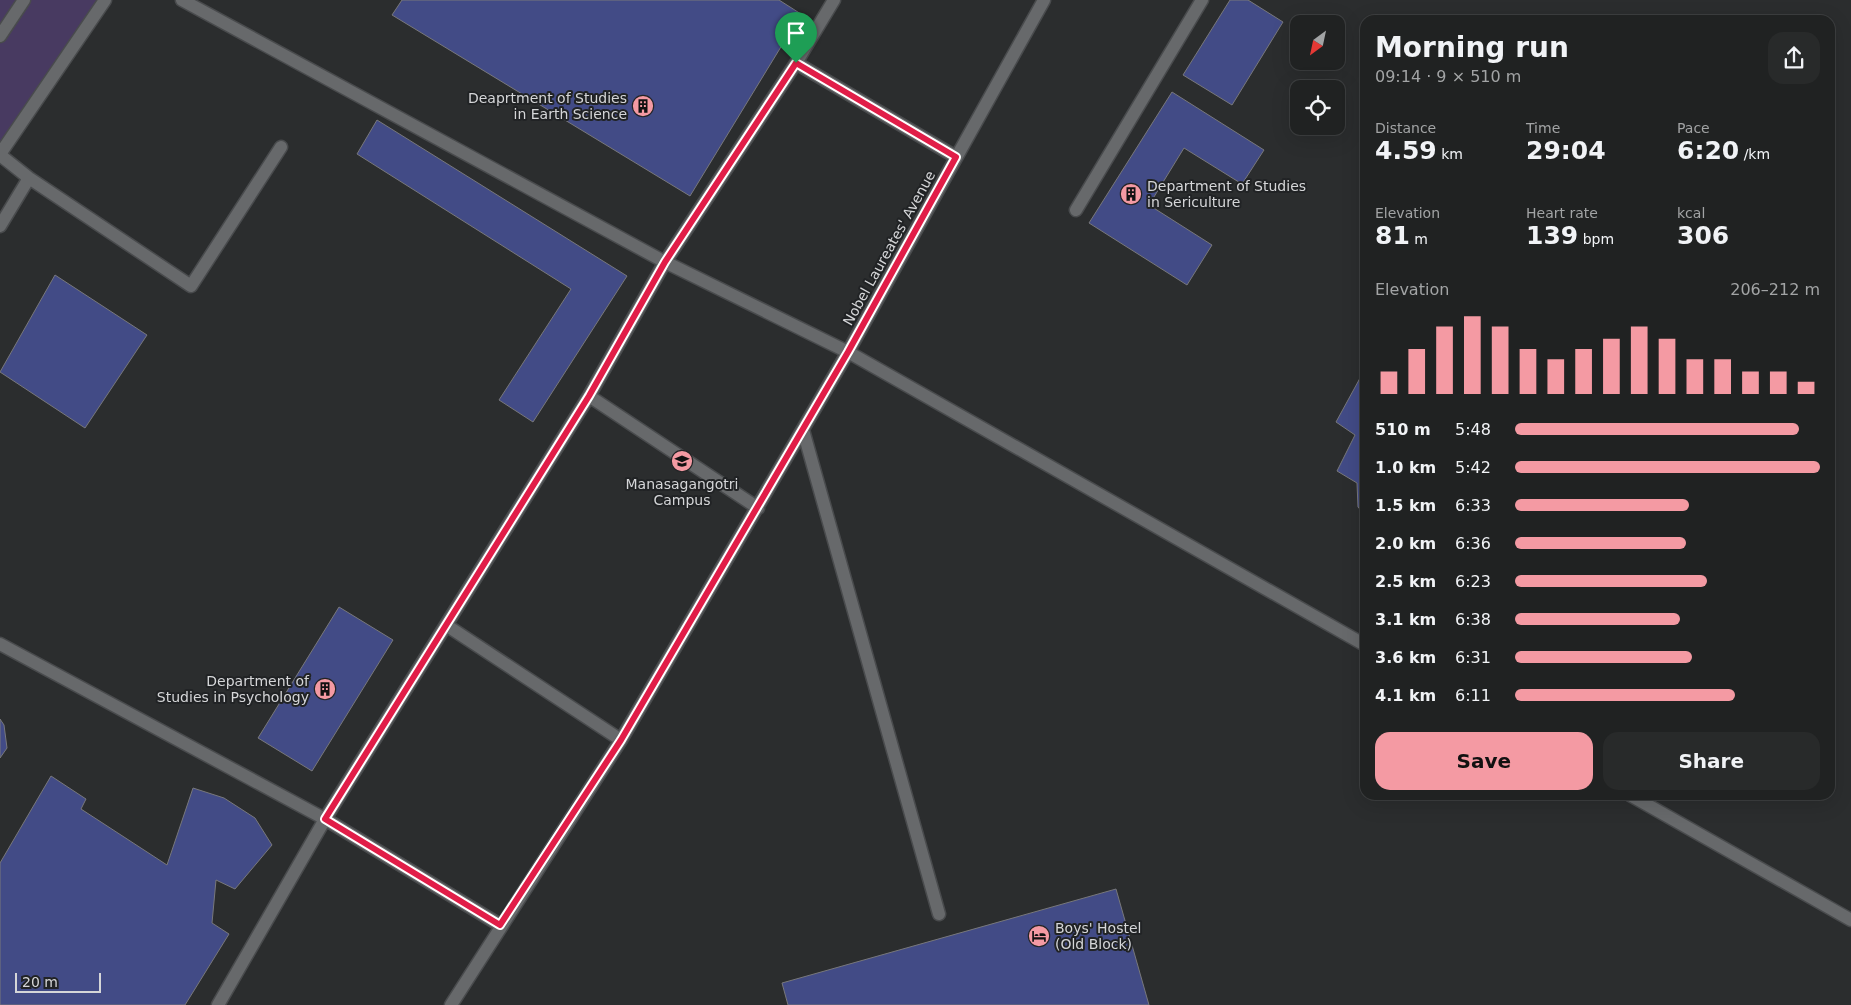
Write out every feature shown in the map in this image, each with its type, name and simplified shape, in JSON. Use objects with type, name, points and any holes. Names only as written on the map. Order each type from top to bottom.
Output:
[{"type":"lane","points":[[0,36],[24,0]]},
{"type":"lane","points":[[105,0],[0,154],[29,178],[190,286],[281,147]]},
{"type":"lane","points":[[182,0],[665,262],[848,352],[1360,642]]},
{"type":"lane","points":[[218,1005],[325,819],[589,396],[665,262],[796,63],[834,0]]},
{"type":"lane","points":[[1076,210],[1202,0]]},
{"type":"lane","name":"Nobel Laureates' Avenue","points":[[451,1005],[500,925],[621,740],[758,508],[848,352],[1039,2]]},
{"type":"lane","points":[[796,63],[956,157]]},
{"type":"lane","points":[[0,226],[29,178]]},
{"type":"lane","points":[[589,396],[758,508]]},
{"type":"lane","points":[[803,430],[939,914]]},
{"type":"lane","points":[[446,625],[621,740]]},
{"type":"lane","points":[[0,644],[325,819],[500,925]]},
{"type":"lane","points":[[1639,800],[1851,920]]},
{"type":"shaded area","points":[[0,0],[105,0],[0,154]]},
{"type":"building","name":"Deaprtment of Studies in Earth Science","points":[[402,0],[779,0],[801,14],[690,196],[392,15]]},
{"type":"building","points":[[1230,0],[1248,0],[1283,22],[1232,105],[1183,75]]},
{"type":"building","name":"Department of Studies in Sericulture","points":[[1172,92],[1264,150],[1242,184],[1184,148],[1149,205],[1212,245],[1187,285],[1089,223]]},
{"type":"building","points":[[377,120],[627,276],[533,422],[499,400],[571,289],[357,154]]},
{"type":"building","points":[[55,275],[147,335],[85,428],[0,372]]},
{"type":"building","points":[[1360,378],[1360,509],[1358,507],[1357,483],[1337,471],[1355,435],[1336,422]]},
{"type":"building","name":"Department of Studies in Psychology","points":[[339,607],[393,640],[312,771],[258,738]]},
{"type":"building","points":[[0,719],[4,725],[7,748],[0,758]]},
{"type":"building","points":[[51,776],[86,799],[81,809],[167,865],[193,788],[224,798],[255,818],[272,845],[235,889],[216,880],[212,923],[229,934],[185,1005],[0,1005],[0,863]]},
{"type":"building","name":"Boys' Hostel (Old Block)","points":[[1116,889],[1149,1005],[788,1005],[782,983]]},
{"type":"place","name":"Deaprtment of Studies in Earth Science","points":[[643,106]]},
{"type":"place","name":"Department of Studies in Sericulture","points":[[1131,194]]},
{"type":"place","name":"Manasagangotri Campus","points":[[682,461]]},
{"type":"place","name":"Department of Studies in Psychology","points":[[325,689]]},
{"type":"place","name":"Boys' Hostel (Old Block)","points":[[1039,936]]},
{"type":"route","points":[[796,63],[956,157],[848,352],[621,740],[500,925],[325,819],[589,396],[665,262],[796,63]]}]
